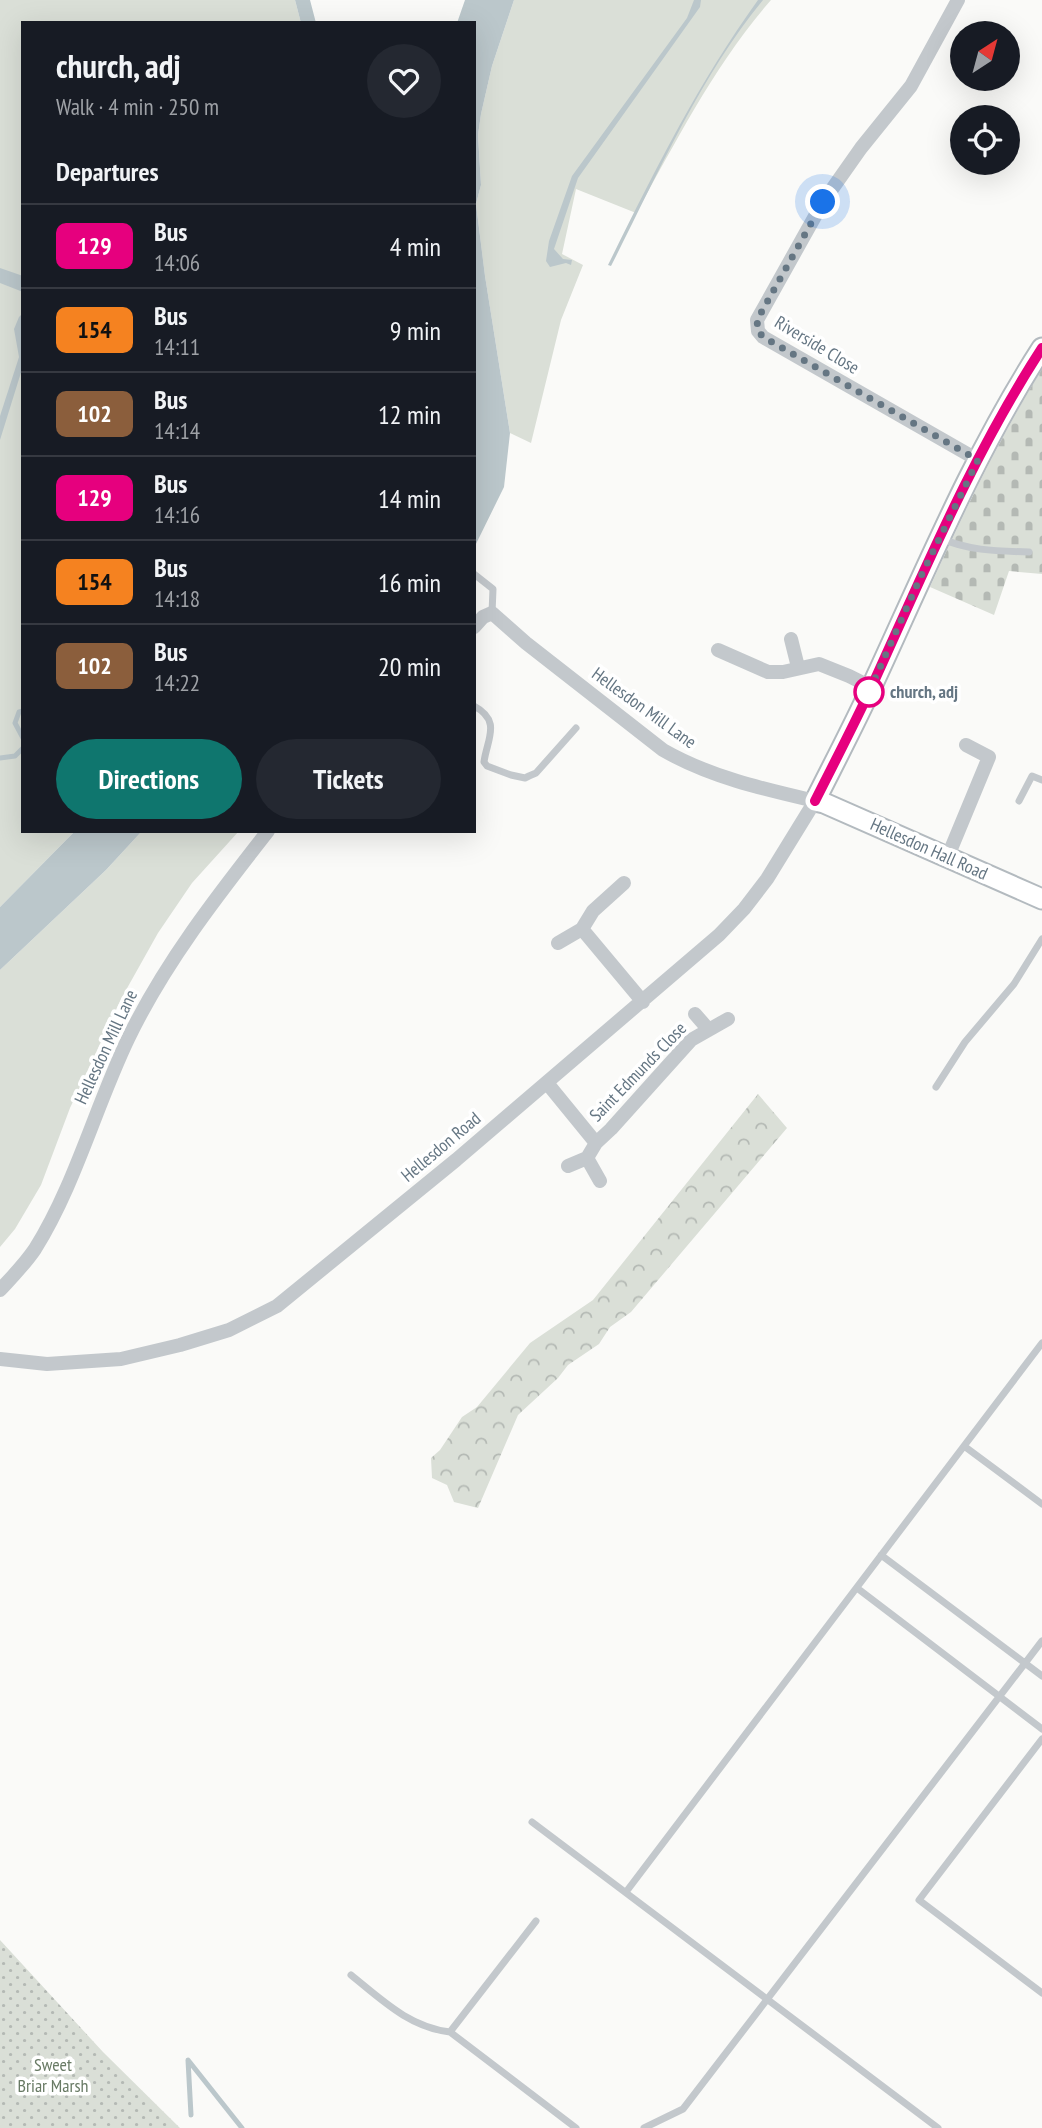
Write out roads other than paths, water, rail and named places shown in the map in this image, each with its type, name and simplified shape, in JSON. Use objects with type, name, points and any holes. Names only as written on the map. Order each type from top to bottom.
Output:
[{"type":"street","name":"Riverside Close","points":[[958,0],[911,86],[861,148],[823,202],[757,320],[758,331],[763,337],[978,460]]},
{"type":"street","points":[[815,801],[978,460],[1042,348]]},
{"type":"street","points":[[476,625],[483,617],[492,613]]},
{"type":"street","name":"Hellesdon Mill Lane","points":[[492,613],[526,643],[663,750],[688,765],[815,801]]},
{"type":"street","points":[[791,639],[798,667]]},
{"type":"street","points":[[718,650],[768,672],[783,672],[819,664],[871,687]]},
{"type":"street","points":[[948,856],[989,757],[966,745]]},
{"type":"street","name":"Hellesdon Hall Road","points":[[815,801],[948,856],[1042,899]]},
{"type":"street","name":"Hellesdon Road","points":[[0,1359],[47,1364],[121,1359],[229,1330],[277,1306],[689,962],[744,909],[773,870],[815,801]]},
{"type":"street","name":"Hellesdon Mill Lane","points":[[0,1290],[33,1251],[55,1214],[103,1095],[150,997],[200,921],[266,833]]},
{"type":"street","points":[[558,943],[582,929],[593,911],[624,883]]},
{"type":"street","points":[[582,929],[643,1002]]},
{"type":"street","name":"Saint Edmunds Close","points":[[695,1014],[708,1029]]},
{"type":"street","name":"Saint Edmunds Close","points":[[587,1158],[596,1143],[691,1040],[728,1019]]},
{"type":"street","name":"Saint Edmunds Close","points":[[547,1083],[596,1143]]},
{"type":"street","points":[[568,1166],[587,1158],[600,1181]]},
{"type":"lane","points":[[939,538],[960,547],[1029,552]]},
{"type":"lane","points":[[476,575],[493,589],[492,613]]},
{"type":"lane","points":[[476,707],[486,714],[489,721],[491,736],[484,762],[497,770],[525,778],[537,773],[576,728]]},
{"type":"lane","points":[[1020,801],[1032,776],[1042,780]]},
{"type":"lane","points":[[936,1087],[965,1042],[1014,984],[1042,939]]},
{"type":"lane","points":[[626,1892],[1042,1343]]},
{"type":"lane","points":[[964,1446],[1042,1504]]},
{"type":"lane","points":[[881,1555],[1042,1676]]},
{"type":"lane","points":[[857,1588],[1042,1729]]},
{"type":"lane","points":[[644,2128],[683,2109],[1042,1641]]},
{"type":"lane","points":[[1042,1739],[919,1900],[1042,1993]]},
{"type":"lane","points":[[532,1822],[938,2128]]},
{"type":"lane","points":[[450,2032],[536,1921]]},
{"type":"lane","points":[[351,1975],[405,2017],[433,2030],[450,2032],[576,2128]]},
{"type":"waterway","points":[[21,712],[15,723],[21,734]]},
{"type":"waterway","points":[[0,758],[15,756],[21,750]]},
{"type":"waterway","points":[[191,2115],[188,2060],[242,2128]]},
{"type":"place","name":"church, adj","points":[[869,692]]},
{"type":"park label","name":"Sweet Briar Marsh","points":[[53,2075]]}]
